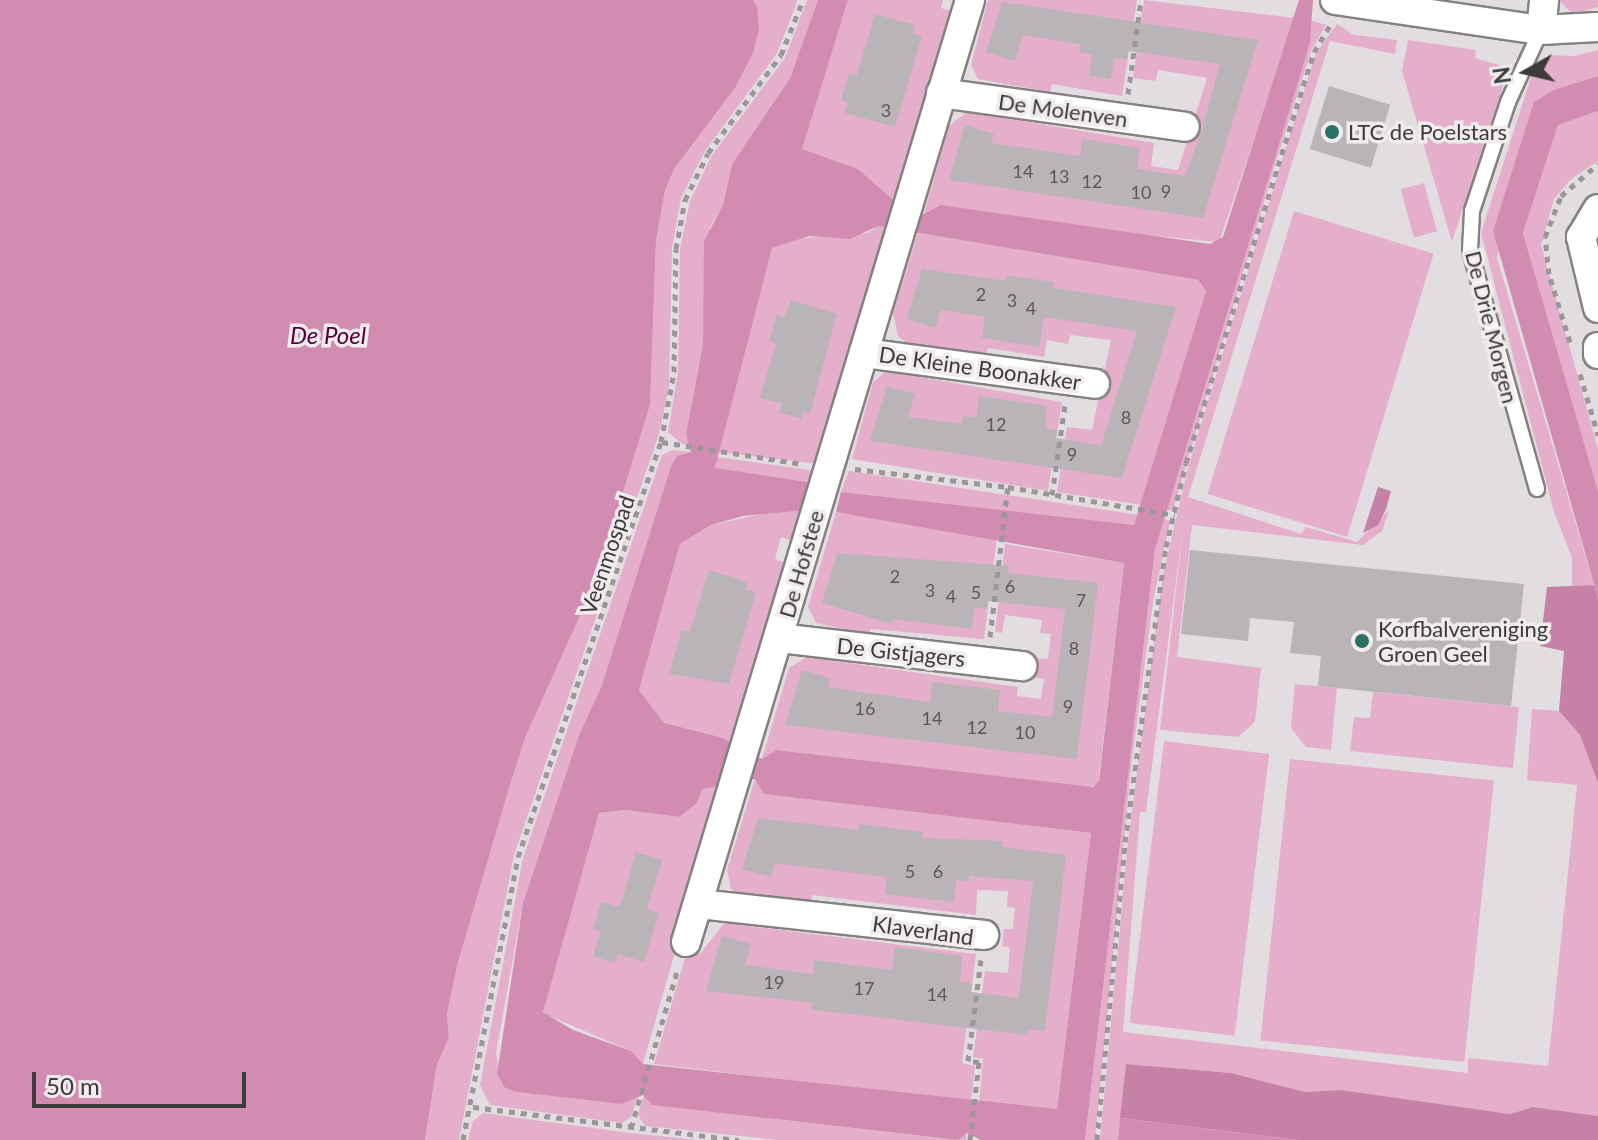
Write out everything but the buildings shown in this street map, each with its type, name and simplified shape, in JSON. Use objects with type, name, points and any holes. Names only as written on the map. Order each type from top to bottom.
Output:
[{"type":"street","name":"De Hofstee","points":[[686,942],[737,784],[970,0]]},
{"type":"street","points":[[1338,0],[1541,30],[1598,27]]},
{"type":"street","points":[[1541,30],[1544,0]]},
{"type":"street","name":"De Molenven","points":[[941,93],[1185,127]]},
{"type":"street","points":[[1598,209],[1581,237],[1598,308]]},
{"type":"street","points":[[1598,347],[1598,354]]},
{"type":"street","name":"De Kleine Boonakker","points":[[864,353],[1082,382]]},
{"type":"street","name":"De Gistjagers","points":[[779,638],[1022,666]]},
{"type":"street","name":"Klaverland","points":[[699,904],[984,935]]},
{"type":"lane","name":"De Drie Morgen","points":[[1537,489],[1470,250],[1472,211],[1508,102],[1541,30]]},
{"type":"path","name":"Veenmospad","points":[[463,1140],[473,1107],[518,857],[661,442],[674,372],[676,249],[685,200],[708,153],[781,55],[803,0]]},
{"type":"path","points":[[1124,118],[1141,0]]},
{"type":"path","points":[[1097,1140],[1136,752],[1155,603],[1186,463],[1314,52],[1338,0]]},
{"type":"path","points":[[1052,495],[1082,382]]},
{"type":"path","points":[[661,442],[726,454],[1008,487],[1175,515]]},
{"type":"path","points":[[987,662],[1008,487]]},
{"type":"path","name":"Klaverland","points":[[970,1140],[979,1062],[968,1061],[984,935]]},
{"type":"path","points":[[631,1128],[686,942]]},
{"type":"path","points":[[473,1107],[739,1140]]},
{"type":"shaded area","points":[[753,0],[798,0],[777,53],[705,151],[681,198],[672,248],[669,386],[659,434],[514,855],[459,1140],[425,1140],[437,1064],[449,1038],[447,1014],[457,966],[507,795],[525,738],[596,580],[650,405],[656,240],[665,191],[674,169],[735,88],[757,6]]},
{"type":"shaded area","points":[[807,0],[818,0],[790,78],[732,164],[723,205],[710,227],[703,344],[686,437],[692,446],[682,444],[668,432],[678,372],[680,249],[690,201],[712,155],[785,58]]},
{"type":"shaded area","points":[[848,0],[943,0],[941,8],[955,12],[897,203],[858,169],[801,149]]},
{"type":"shaded area","points":[[988,0],[1137,0],[1122,96],[1052,84],[1050,92],[978,79],[971,65]]},
{"type":"shaded area","points":[[1144,0],[1296,18],[1219,242],[924,214],[949,126],[967,112],[1154,143],[1151,166],[1178,170],[1207,78],[1158,70],[1156,81],[1133,78]]},
{"type":"shaded area","points":[[1558,0],[1598,0],[1598,7],[1573,14]]},
{"type":"shaded area","points":[[1310,20],[1326,25],[1311,51],[1275,165],[1173,510],[1165,510],[1310,43]]},
{"type":"shaded area","points":[[1337,24],[1354,35],[1397,40],[1395,54],[1330,41],[1188,497],[1301,534],[1306,527],[1357,542],[1389,510],[1382,531],[1363,545],[1192,525],[1177,657],[1261,668],[1255,722],[1238,737],[1160,730],[1184,520],[1146,812],[1140,812],[1123,1032],[1468,1073],[1468,1058],[1548,1066],[1577,785],[1527,780],[1532,709],[1559,711],[1580,735],[1598,783],[1598,1116],[1533,1107],[1510,1114],[1341,1090],[1306,1092],[1231,1073],[1126,1064],[1118,1140],[1100,1140],[1128,842],[1163,575],[1189,464],[1316,53]]},
{"type":"shaded area","points":[[1408,40],[1476,50],[1475,58],[1509,68],[1452,242],[1402,71]]},
{"type":"shaded area","points":[[1598,50],[1598,76],[1553,90],[1534,102],[1497,258],[1594,585],[1572,586],[1572,558],[1554,512],[1481,233],[1535,65],[1545,65],[1548,55],[1574,56]]},
{"type":"shaded area","points":[[1598,111],[1598,161],[1571,179],[1554,199],[1541,245],[1598,449],[1598,491],[1523,233],[1558,125]]},
{"type":"shaded area","points":[[1424,183],[1437,231],[1414,238],[1401,189]]},
{"type":"shaded area","points":[[1294,211],[1434,254],[1347,537],[1207,494]]},
{"type":"shaded area","points":[[878,226],[890,227],[819,464],[717,452],[772,248],[789,239],[868,233]]},
{"type":"shaded area","points":[[918,233],[1198,280],[1206,291],[1142,505],[1057,492],[1067,427],[1092,430],[1111,340],[1070,335],[1068,344],[1047,340],[1044,357],[988,348],[986,355],[907,344],[898,336],[893,313]]},
{"type":"shaded area","points":[[886,371],[1062,402],[1048,491],[852,459],[873,382]]},
{"type":"shaded area","points":[[673,450],[691,452],[677,456],[671,466],[602,685],[579,735],[523,903],[496,1053],[501,1082],[516,1092],[598,1101],[638,1095],[631,1117],[622,1123],[490,1105],[480,1085],[523,858],[662,455]]},
{"type":"shaded area","points":[[717,457],[816,471],[814,484],[715,470]]},
{"type":"shaded area","points":[[849,471],[1139,515],[1134,525],[1121,527],[841,492]]},
{"type":"shaded area","points":[[1378,487],[1391,491],[1386,509],[1378,525],[1363,533]]},
{"type":"shaded area","points":[[784,509],[805,510],[796,542],[781,537],[775,559],[788,564],[735,742],[664,723],[639,690],[680,544],[711,525]]},
{"type":"shaded area","points":[[836,512],[997,537],[984,639],[870,629],[870,635],[816,623],[808,607]]},
{"type":"shaded area","points":[[1162,518],[1170,521],[1153,602],[1131,767],[1095,1140],[1085,1140],[1155,549]]},
{"type":"shaded area","points":[[1005,544],[1124,563],[1098,784],[1089,787],[776,750],[762,759],[789,668],[807,657],[1018,687],[1017,696],[1041,699],[1044,679],[1033,677],[1034,658],[1048,659],[1051,634],[1040,633],[1042,620],[1005,615],[1002,633],[995,632]]},
{"type":"shaded area","points":[[1594,585],[1598,598],[1598,783],[1580,735],[1559,711],[1564,651],[1540,646],[1547,587]]},
{"type":"shaded area","points":[[1295,684],[1337,688],[1331,750],[1306,747],[1291,728]]},
{"type":"shaded area","points":[[1373,692],[1519,707],[1513,768],[1350,751],[1354,717],[1370,718]]},
{"type":"shaded area","points":[[1164,741],[1269,754],[1235,1036],[1129,1023]]},
{"type":"shaded area","points":[[1290,759],[1494,780],[1464,1062],[1260,1040]]},
{"type":"shaded area","points":[[755,779],[765,794],[1091,833],[1057,1109],[979,1103],[983,1059],[973,1057],[985,971],[1008,973],[1010,948],[1002,946],[1004,929],[1013,929],[1015,908],[1007,907],[1008,891],[977,890],[976,915],[812,895],[811,901],[742,895],[731,889],[727,870]]},
{"type":"shaded area","points":[[724,781],[643,1064],[631,1051],[545,1014],[543,1008],[599,813],[625,810],[679,817],[696,804],[703,789]]},
{"type":"shaded area","points":[[724,923],[976,954],[962,1063],[975,1066],[971,1102],[654,1064],[687,951],[700,954]]},
{"type":"shaded area","points":[[1126,1064],[1231,1073],[1306,1092],[1341,1090],[1510,1114],[1533,1107],[1598,1116],[1598,1140],[1299,1140],[1120,1118]]},
{"type":"shaded area","points":[[644,1095],[782,1120],[958,1140],[777,1140],[645,1126],[638,1115]]},
{"type":"shaded area","points":[[483,1113],[698,1140],[468,1140],[473,1121]]},
{"type":"water","name":"De Poel","points":[[0,0],[753,0],[757,6],[759,30],[753,53],[735,88],[674,169],[665,191],[656,240],[650,405],[596,580],[525,738],[507,795],[457,966],[447,1014],[449,1038],[437,1064],[425,1140],[0,1140]]},
{"type":"water","points":[[818,0],[848,0],[802,149],[858,169],[897,203],[924,214],[941,205],[1210,244],[1223,237],[1299,0],[1313,0],[1310,43],[1155,549],[1085,1140],[981,1140],[967,1133],[958,1140],[652,1105],[643,1095],[622,1104],[516,1092],[504,1087],[497,1074],[523,903],[579,735],[602,685],[671,466],[677,456],[691,452],[686,435],[703,344],[704,241],[723,205],[732,164],[790,78]],"holes":[[[878,226],[1198,280],[1206,291],[1134,525],[841,492],[836,512],[1124,563],[1099,781],[1093,787],[776,750],[762,759],[723,738],[664,723],[639,690],[680,544],[711,525],[743,516],[805,510],[813,483],[715,468],[772,248],[809,236],[850,239]],[[755,779],[764,794],[1091,833],[1057,1109],[643,1064],[631,1051],[573,1030],[543,1012],[599,813],[625,810],[679,817],[696,804],[703,789]]]},
{"type":"water","points":[[1598,76],[1598,111],[1558,125],[1523,233],[1598,491],[1598,598],[1493,231],[1534,102],[1553,90]]},
{"type":"water","points":[[1120,1118],[1299,1140],[1118,1140]]},
{"type":"place","name":"LTC de Poelstars","points":[[1332,132]]},
{"type":"place","name":"Korfbalvereniging Groen Geel","points":[[1362,641]]}]
